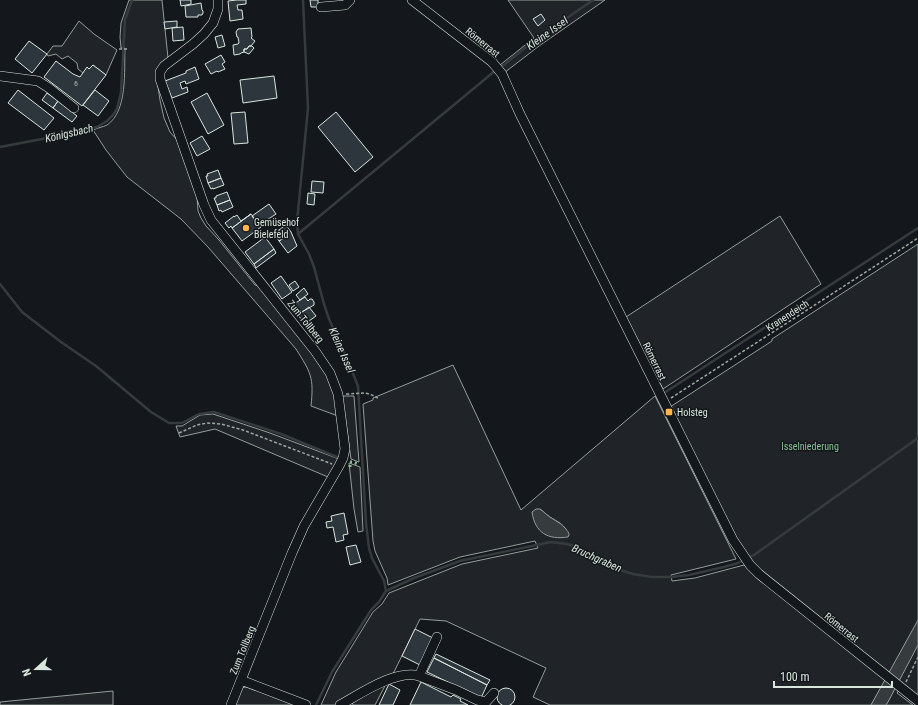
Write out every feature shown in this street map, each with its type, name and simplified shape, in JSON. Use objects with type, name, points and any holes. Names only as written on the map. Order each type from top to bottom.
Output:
[{"type":"street","name":"Zum Tollberg","points":[[218,0],[218,10],[213,23],[193,44],[164,66],[160,72],[160,79],[211,220],[316,351],[330,373],[338,394],[346,449],[339,466],[304,526],[231,705]]},
{"type":"street","points":[[321,7],[344,5],[350,0]]},
{"type":"street","name":"Römerrast","points":[[412,0],[492,62],[502,74],[520,114],[664,403],[733,540],[742,554],[759,574],[918,701]]},
{"type":"street","points":[[0,76],[38,81],[74,108]]},
{"type":"street","points":[[419,676],[437,637]]},
{"type":"street","points":[[340,705],[387,680],[408,674],[414,674],[456,690],[477,700],[486,702],[494,692]]},
{"type":"street","points":[[241,680],[306,705]]},
{"type":"path","points":[[120,49],[129,50]]},
{"type":"path","name":"Kranendeich","points":[[664,403],[918,238]]},
{"type":"path","points":[[354,394],[372,394],[379,399]]},
{"type":"path","points":[[179,433],[207,423],[221,424],[243,430],[339,466]]},
{"type":"path","points":[[901,688],[918,657]]},
{"type":"green space","points":[[129,0],[162,0],[168,58],[156,73],[160,100],[164,118],[170,132],[178,141],[197,196],[198,211],[201,218],[255,285],[259,286],[312,352],[329,377],[338,416],[311,406],[312,382],[308,370],[296,349],[208,247],[181,219],[127,177],[93,130],[107,125],[114,119],[122,100],[124,90],[125,48],[121,48],[120,37],[121,23]]},
{"type":"green space","points":[[508,0],[605,0],[539,46],[504,73],[500,65],[534,38]]},
{"type":"green space","points":[[79,21],[94,34],[117,50],[106,75],[93,65],[89,69],[87,68],[83,73],[78,69],[77,63],[68,56],[62,59],[56,54],[48,56],[47,54],[53,46],[62,46]]},
{"type":"green space","points":[[780,216],[821,284],[663,389],[626,317]]},
{"type":"green space","name":"Isselniederung","points":[[918,244],[918,700],[747,559],[670,407]]},
{"type":"green space","points":[[453,365],[521,510],[655,396],[736,559],[671,575],[672,581],[695,578],[744,565],[886,680],[871,705],[550,705],[533,697],[546,668],[446,621],[420,619],[392,676],[336,705],[321,705],[336,672],[373,612],[382,604],[389,593],[462,564],[538,548],[535,541],[460,557],[388,585],[387,578],[375,551],[373,541],[363,404],[373,400],[373,398]],"holes":[[[540,509],[566,529],[561,538]]]},
{"type":"green space","points":[[342,396],[354,396],[359,462],[351,459]]},
{"type":"green space","points":[[213,414],[270,433],[339,459],[328,477],[215,429],[180,437],[176,426],[182,426],[200,415]]},
{"type":"green space","points":[[349,463],[360,467],[363,531],[358,532],[354,509]]},
{"type":"green space","points":[[386,684],[375,705],[353,705],[352,702]]},
{"type":"green space","points":[[250,687],[301,705],[235,705],[242,688]]},
{"type":"green space","points":[[895,687],[899,690],[897,693],[913,705],[886,705]]},
{"type":"green space","points":[[113,691],[113,705],[0,705],[0,702]]},
{"type":"shaded area","points":[[536,509],[540,509],[566,529],[569,535],[568,537],[561,538],[549,536],[539,530],[532,512]]},
{"type":"shaded area","points":[[918,620],[918,645],[888,702],[886,705],[871,705]]},
{"type":"building","points":[[180,0],[191,0],[191,4],[181,6]]},
{"type":"building","points":[[246,0],[246,4],[237,5],[238,10],[242,10],[243,19],[230,21],[228,1]]},
{"type":"building","points":[[310,0],[318,0],[318,7],[311,7]]},
{"type":"building","points":[[201,3],[203,11],[202,15],[198,15],[198,17],[186,17],[185,6]]},
{"type":"building","points":[[541,14],[545,20],[538,26],[533,19]]},
{"type":"building","points":[[177,21],[177,27],[165,29],[164,22]]},
{"type":"building","points":[[183,27],[184,40],[173,41],[172,28]]},
{"type":"building","points":[[251,28],[251,38],[255,41],[247,49],[244,49],[244,52],[234,55],[233,45],[239,43],[236,32],[238,29]]},
{"type":"building","points":[[222,35],[225,46],[218,48],[215,37]]},
{"type":"building","points":[[29,41],[47,54],[32,73],[15,59]]},
{"type":"building","points":[[249,46],[254,48],[249,54],[244,52],[244,49],[247,49]]},
{"type":"building","points":[[221,55],[225,62],[222,64],[225,69],[211,74],[205,64]]},
{"type":"building","points":[[56,61],[73,74],[80,77],[87,67],[89,69],[93,65],[106,75],[82,106],[44,77]]},
{"type":"building","points":[[195,67],[199,79],[186,84],[185,81],[180,83],[182,89],[187,87],[188,92],[172,98],[165,81],[186,73],[186,71]]},
{"type":"building","points":[[274,76],[277,98],[243,103],[240,80]]},
{"type":"building","points":[[18,90],[54,118],[44,130],[8,103]]},
{"type":"building","points":[[95,90],[109,101],[98,116],[83,105]]},
{"type":"building","points":[[47,93],[58,101],[53,108],[42,100]]},
{"type":"building","points":[[207,93],[224,125],[208,134],[191,102]]},
{"type":"building","points":[[58,101],[77,116],[72,122],[53,108]]},
{"type":"building","points":[[245,112],[248,143],[234,144],[231,113]]},
{"type":"building","points":[[336,112],[373,157],[355,172],[318,127]]},
{"type":"building","points":[[202,136],[210,149],[197,156],[190,143]]},
{"type":"building","points":[[218,170],[221,178],[208,183],[206,176],[208,176],[207,174]]},
{"type":"building","points":[[221,178],[224,185],[211,189],[208,183]]},
{"type":"building","points":[[312,181],[324,182],[323,193],[311,192]]},
{"type":"building","points":[[227,192],[230,200],[217,205],[214,198]]},
{"type":"building","points":[[308,193],[315,194],[314,205],[307,204]]},
{"type":"building","points":[[230,200],[233,207],[222,212],[221,210],[219,211],[217,205]]},
{"type":"building","points":[[269,204],[276,214],[258,225],[252,216]]},
{"type":"building","points":[[251,214],[232,228],[231,226],[229,228],[225,223],[234,216],[237,215],[241,221]]},
{"type":"building","name":"Gemüsehof Bielefeld","points":[[251,214],[261,227],[242,241],[232,228]]},
{"type":"building","points":[[286,225],[297,246],[288,253],[279,241],[284,238],[279,230]]},
{"type":"building","points":[[279,230],[284,238],[279,241],[274,233]]},
{"type":"building","points":[[265,237],[274,249],[254,264],[245,252]]},
{"type":"building","points":[[274,249],[276,253],[256,268],[254,264]]},
{"type":"building","points":[[281,276],[292,292],[282,299],[271,283]]},
{"type":"building","points":[[295,281],[299,287],[293,291],[289,285]]},
{"type":"building","points":[[304,288],[308,294],[300,300],[296,295]]},
{"type":"building","points":[[305,297],[308,301],[312,299],[314,305],[302,312],[299,309],[298,310],[294,304]]},
{"type":"building","points":[[309,307],[316,316],[305,324],[298,315]]},
{"type":"building","points":[[344,513],[348,534],[343,535],[344,540],[336,542],[333,527],[327,528],[326,522],[332,521],[331,516]]},
{"type":"building","points":[[356,545],[361,562],[350,565],[346,547]]},
{"type":"building","points":[[415,629],[433,638],[420,665],[402,656]]},
{"type":"building","points":[[436,654],[490,680],[487,685],[434,658]]},
{"type":"building","points":[[434,658],[487,685],[481,698],[427,672]]},
{"type":"building","points":[[421,682],[451,697],[453,695],[468,705],[410,705]]},
{"type":"building","points":[[389,684],[400,690],[393,705],[379,705]]},
{"type":"building","points":[[506,688],[512,691],[515,697],[512,703],[506,706],[500,703],[497,697],[500,691]]},
{"type":"waterway","name":"Königsbach","points":[[0,147],[79,132],[97,127],[113,115],[117,109],[121,92],[125,20],[132,0]]},
{"type":"waterway","points":[[298,234],[297,222],[308,108],[303,0]]},
{"type":"waterway","name":"Kleine Issel","points":[[501,67],[535,40],[593,0]]},
{"type":"waterway","name":"Kleine Issel","points":[[316,705],[332,672],[371,610],[379,602],[386,591],[384,581],[372,558],[369,548],[366,523],[358,386],[329,319],[309,254],[298,234],[496,70]]},
{"type":"waterway","points":[[664,393],[918,228]]},
{"type":"waterway","points":[[0,284],[22,312],[61,342],[96,366],[151,412],[169,423],[182,423],[199,414],[214,412],[281,434],[337,457]]},
{"type":"waterway","name":"Bruchgraben","points":[[386,591],[414,578],[460,561],[551,542],[574,546],[603,563],[617,569],[633,574],[652,577],[689,575],[738,563],[754,555],[918,438]]},
{"type":"hedge","points":[[350,467],[350,462],[358,464]]},
{"type":"place","name":"Gemüsehof Bielefeld","points":[[246,228]]},
{"type":"place","name":"Holsteg","points":[[669,412]]}]
